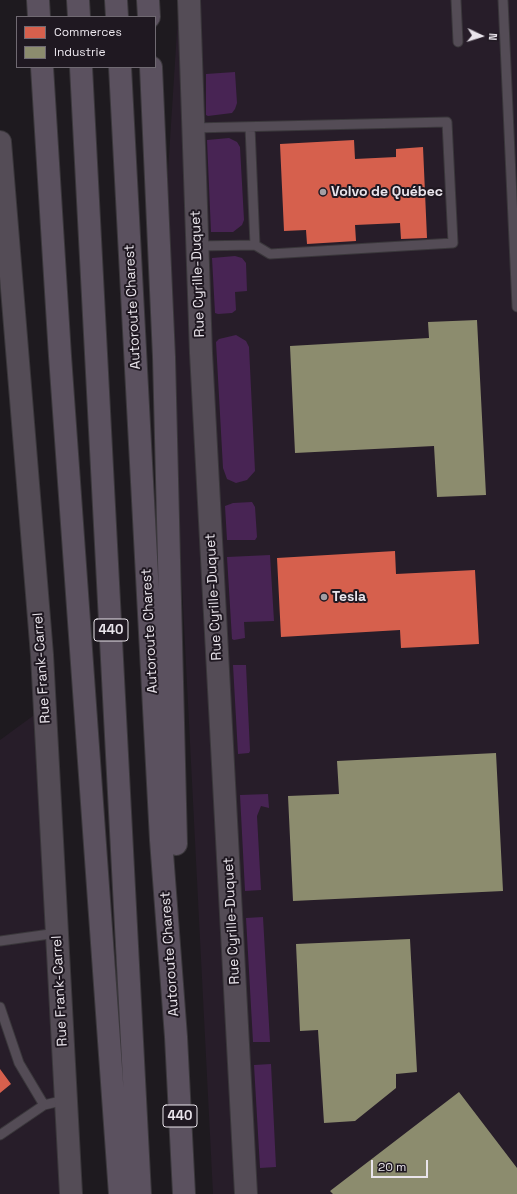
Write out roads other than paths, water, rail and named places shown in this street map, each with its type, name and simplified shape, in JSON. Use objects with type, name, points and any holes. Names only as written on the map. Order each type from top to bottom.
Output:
[{"type":"highway","points":[[38,0],[39,16]]},
{"type":"highway","points":[[78,0],[78,16]]},
{"type":"highway","points":[[116,0],[117,16]]},
{"type":"highway","points":[[148,0],[149,16]]},
{"type":"highway","points":[[42,68],[60,356],[120,1194]]},
{"type":"highway","name":"440","points":[[81,68],[140,1194]]},
{"type":"highway","name":"Autoroute Charest","points":[[120,68],[160,832],[176,1037],[184,1194]]},
{"type":"highway","points":[[151,68],[167,432],[176,837],[176,1037]]},
{"type":"street","name":"Rue Cyrille-Duquet","points":[[189,0],[196,246],[246,1194]]},
{"type":"street","name":"Rue Frank-Carrel","points":[[0,142],[42,655],[71,1194]]},
{"type":"lane","points":[[456,0],[458,42]]},
{"type":"lane","points":[[503,0],[517,307]]},
{"type":"lane","points":[[192,128],[447,122],[453,243],[270,254],[255,245],[196,246]]},
{"type":"lane","points":[[250,127],[255,245]]},
{"type":"lane","points":[[0,941],[57,933]]},
{"type":"lane","points":[[0,1007],[19,1062],[44,1105]]},
{"type":"lane","points":[[0,1135],[44,1105],[66,1100]]},
{"type":"place","name":"Volvo de Québec","points":[[323,192]]},
{"type":"place","name":"Tesla","points":[[324,597]]}]
